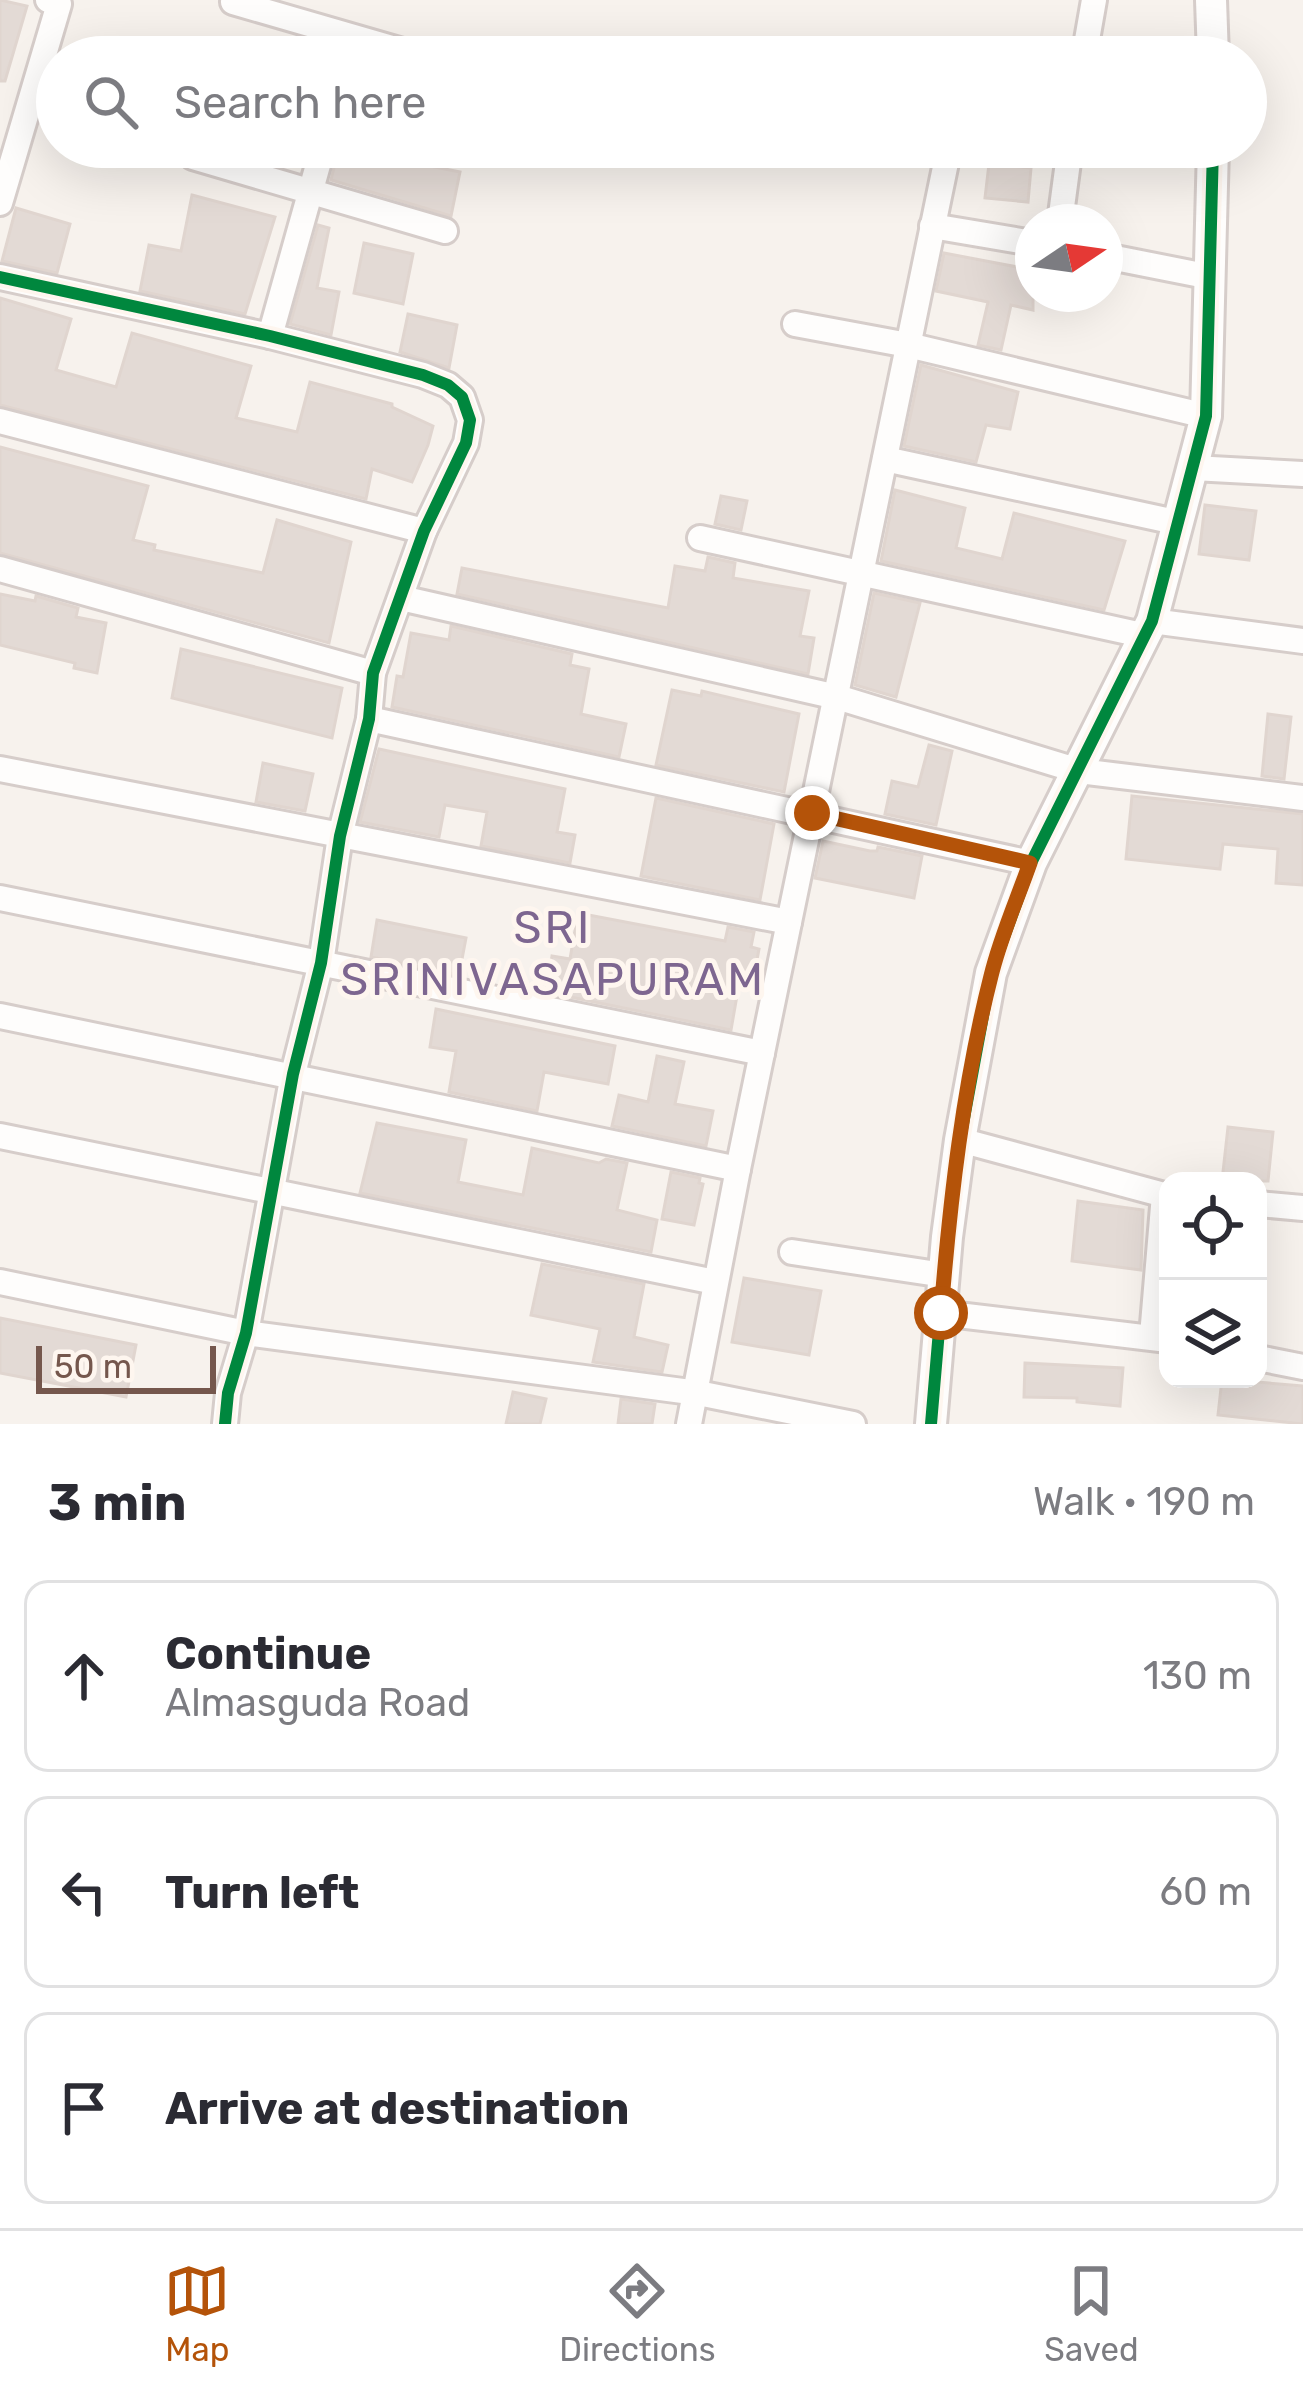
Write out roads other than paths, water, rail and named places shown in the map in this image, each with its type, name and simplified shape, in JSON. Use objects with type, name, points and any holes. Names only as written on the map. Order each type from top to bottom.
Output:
[{"type":"street","points":[[46,36],[59,4],[48,0]]},
{"type":"street","points":[[1088,36],[1094,0]]},
{"type":"street","points":[[1211,0],[1212,36]]},
{"type":"street","points":[[233,2],[322,36]]},
{"type":"street","points":[[0,202],[9,126],[36,60]]},
{"type":"street","points":[[231,168],[445,231]]},
{"type":"street","points":[[271,336],[317,168]]},
{"type":"street","points":[[689,1424],[737,1169],[864,575],[945,168]]},
{"type":"street","points":[[1062,204],[1067,168]]},
{"type":"street","points":[[931,1424],[960,1140],[991,973],[1030,863],[1147,628],[1180,523],[1206,416],[1213,168]]},
{"type":"street","points":[[932,226],[1015,240]]},
{"type":"street","points":[[1123,260],[1211,277]]},
{"type":"street","points":[[0,278],[271,336],[423,375],[462,397],[470,420],[466,443],[424,531],[373,673],[369,719],[340,836],[321,963],[292,1074],[273,1194],[225,1424]]},
{"type":"street","points":[[795,324],[908,345],[1206,416]]},
{"type":"street","points":[[0,422],[424,531]]},
{"type":"street","points":[[885,459],[1180,523]]},
{"type":"street","points":[[1193,468],[1303,474]]},
{"type":"street","points":[[700,538],[864,575],[1147,628],[1303,641]]},
{"type":"street","points":[[0,569],[373,673]]},
{"type":"street","points":[[400,598],[837,697],[1079,771],[1303,798]]},
{"type":"street","points":[[369,719],[1030,863]]},
{"type":"street","points":[[0,769],[789,922]]},
{"type":"street","points":[[0,898],[762,1053]]},
{"type":"street","points":[[0,1016],[737,1169]]},
{"type":"street","points":[[0,1136],[715,1282]]},
{"type":"street","points":[[960,1140],[1159,1194]]},
{"type":"street","points":[[1267,1205],[1303,1208]]},
{"type":"street","points":[[792,1252],[944,1275]]},
{"type":"street","points":[[0,1282],[245,1333],[698,1393],[853,1424]]},
{"type":"street","points":[[941,1313],[1159,1338]]},
{"type":"street","points":[[1267,1360],[1303,1366]]},
{"type":"district","name":"SRI SRINIVASAPURAM","points":[[553,953]]}]
